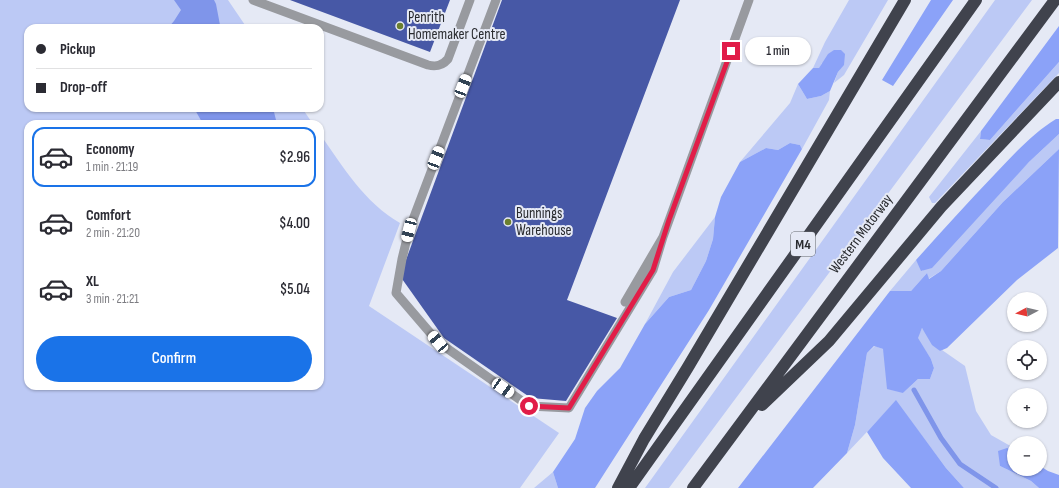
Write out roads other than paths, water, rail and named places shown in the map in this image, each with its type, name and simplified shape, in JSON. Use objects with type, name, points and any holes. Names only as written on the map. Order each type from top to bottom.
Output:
[{"type":"highway","points":[[618,488],[644,439],[905,0]]},
{"type":"highway","name":"M4","points":[[629,488],[976,0]]},
{"type":"highway","name":"Western Motorway","points":[[693,488],[1056,0]]},
{"type":"highway","points":[[735,431],[828,341],[941,207],[1059,82]]},
{"type":"lane","points":[[253,0],[318,24]]},
{"type":"lane","points":[[324,26],[428,65],[436,66],[441,65],[448,59],[470,0]]},
{"type":"lane","points":[[496,0],[409,230],[396,293],[438,342],[529,406],[569,408],[653,270],[663,237],[749,0]]},
{"type":"lane","points":[[624,302],[663,237]]},
{"type":"waterway","points":[[914,390],[941,438],[960,464],[996,488]]},
{"type":"place","name":"Penrith Homemaker Centre","points":[[400,26]]},
{"type":"place","name":"Bunnings Warehouse","points":[[508,222]]}]
